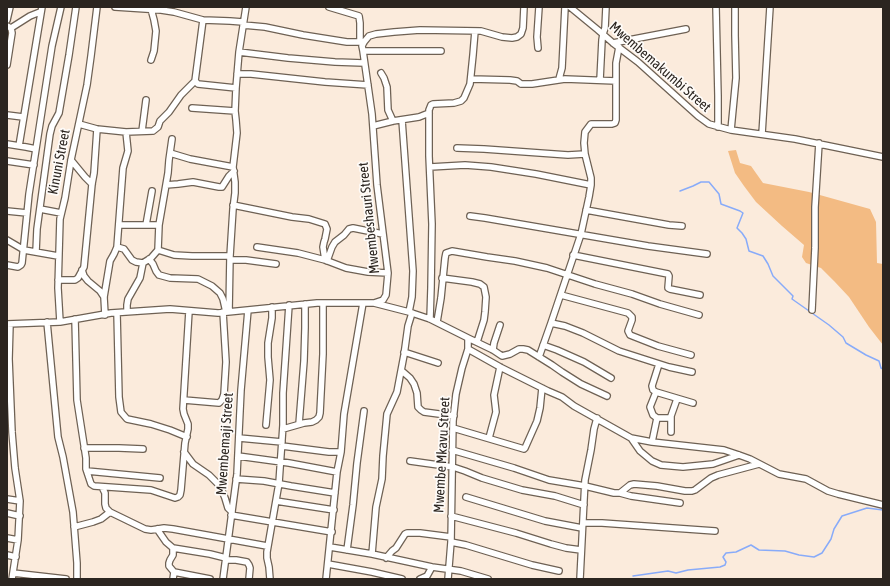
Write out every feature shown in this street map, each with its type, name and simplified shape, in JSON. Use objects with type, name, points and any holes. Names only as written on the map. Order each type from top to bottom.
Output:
[{"type":"street","points":[[7,20],[10,7]]},
{"type":"street","points":[[7,265],[18,267],[22,265],[29,194],[52,46],[61,7]]},
{"type":"street","points":[[36,252],[50,134],[52,126],[59,113],[76,7]]},
{"type":"street","name":"Kinuni Street","points":[[60,322],[58,304],[58,256],[61,213],[90,68],[97,7]]},
{"type":"street","points":[[115,7],[171,9],[204,20],[230,21],[347,42],[362,42],[369,36],[376,34],[420,30],[481,31],[502,37],[512,38],[521,34],[523,28],[524,7]]},
{"type":"street","points":[[184,400],[218,403],[222,400],[224,394],[226,362],[226,312],[235,193],[233,169],[236,133],[236,88],[239,52],[246,7]]},
{"type":"street","name":"Mwembeshauri Street","points":[[329,7],[359,16],[373,126],[377,186],[388,274],[386,295],[383,300],[374,303]]},
{"type":"street","points":[[538,48],[537,37],[539,7]]},
{"type":"street","points":[[559,79],[562,68],[565,7]]},
{"type":"street","name":"Mwembemakumbi Street","points":[[570,7],[638,62],[708,124],[731,130],[819,143],[883,157]]},
{"type":"street","points":[[600,80],[603,34],[606,28],[606,7]]},
{"type":"street","points":[[716,7],[718,127]]},
{"type":"street","points":[[731,130],[736,78],[735,7]]},
{"type":"street","points":[[762,134],[770,7]]},
{"type":"street","points":[[151,9],[156,31],[152,60]]},
{"type":"street","points":[[19,146],[41,10]]},
{"type":"street","points":[[7,65],[12,33],[9,27],[41,10]]},
{"type":"street","points":[[79,124],[126,132],[153,131],[158,128],[160,121],[169,112],[181,95],[195,81],[204,20]]},
{"type":"street","points":[[539,357],[581,234],[586,210],[591,178],[585,154],[585,132],[591,124],[615,123],[616,45],[686,29]]},
{"type":"street","points":[[430,319],[432,224],[430,167],[431,105],[454,103],[464,98],[471,79],[474,31]]},
{"type":"street","points":[[363,51],[441,51]]},
{"type":"street","points":[[239,52],[288,58],[364,63]]},
{"type":"street","points":[[381,73],[387,87],[388,110],[393,122]]},
{"type":"street","points":[[237,74],[368,85]]},
{"type":"street","points":[[471,79],[510,80],[517,81],[521,84],[548,82],[565,78],[616,81]]},
{"type":"street","points":[[195,81],[198,84],[236,88]]},
{"type":"street","points":[[142,131],[146,100]]},
{"type":"street","points":[[192,108],[235,111]]},
{"type":"street","points":[[373,126],[419,117],[430,113]]},
{"type":"street","points":[[7,115],[23,117]]},
{"type":"street","points":[[372,554],[376,507],[382,479],[387,414],[397,392],[402,371],[413,288],[402,120]]},
{"type":"street","points":[[58,280],[75,280],[78,278],[84,267],[95,167],[97,128]]},
{"type":"street","points":[[105,315],[104,297],[110,261],[117,247],[124,168],[128,151],[126,132]]},
{"type":"street","points":[[127,312],[128,299],[140,278],[143,263],[158,250],[159,225],[172,139]]},
{"type":"street","points":[[812,310],[815,207],[819,143]]},
{"type":"street","points":[[7,144],[36,149]]},
{"type":"street","points":[[457,148],[563,155],[585,154]]},
{"type":"street","points":[[170,153],[233,169]]},
{"type":"street","points":[[71,160],[92,184]]},
{"type":"street","points":[[7,161],[34,165]]},
{"type":"street","points":[[430,167],[465,165],[491,167],[591,185]]},
{"type":"street","points":[[166,184],[193,182],[222,187],[233,169]]},
{"type":"street","points":[[146,225],[152,191]]},
{"type":"street","points":[[234,205],[309,219],[325,224],[328,229],[323,247],[326,260]]},
{"type":"street","points":[[40,209],[61,213]]},
{"type":"street","points":[[586,210],[682,226]]},
{"type":"street","points":[[7,211],[27,213]]},
{"type":"street","points":[[470,216],[648,246],[707,254]]},
{"type":"street","points":[[119,225],[159,225]]},
{"type":"street","points":[[326,260],[332,247],[349,229],[353,228],[383,234]]},
{"type":"street","points":[[7,240],[24,250],[58,256]]},
{"type":"street","points":[[117,247],[124,249],[132,260],[143,263]]},
{"type":"street","points":[[257,248],[298,253],[326,260],[346,268],[388,274]]},
{"type":"street","points":[[158,250],[174,254],[230,258],[276,264]]},
{"type":"street","points":[[437,322],[445,256],[448,252],[452,251],[530,264],[699,315]]},
{"type":"street","points":[[573,256],[668,274],[668,288],[700,295]]},
{"type":"street","points":[[148,259],[160,275],[170,278],[198,279],[212,286],[220,294],[226,312]]},
{"type":"street","points":[[82,270],[88,281],[100,291],[104,297]]},
{"type":"street","points":[[442,278],[472,282],[480,284],[484,287],[486,312],[477,342]]},
{"type":"street","points":[[561,295],[628,313],[632,317],[628,331],[630,335],[658,346],[691,355]]},
{"type":"street","points":[[283,429],[312,422],[319,417],[323,354],[323,303]]},
{"type":"street","points":[[326,579],[344,414],[363,303]]},
{"type":"street","points":[[12,579],[18,540],[20,501],[12,432],[8,324],[60,322],[117,313],[170,309],[218,313],[305,304],[374,303],[430,319],[493,350],[502,356],[506,356],[519,349],[528,350],[577,382],[607,396]]},
{"type":"street","points":[[299,424],[302,394],[305,304]]},
{"type":"street","points":[[270,579],[267,546],[279,483],[281,462],[283,394],[289,306]]},
{"type":"street","points":[[266,425],[270,380],[268,352],[272,307]]},
{"type":"street","name":"Mwembemaji Street","points":[[223,579],[236,478],[243,363],[248,310]]},
{"type":"street","points":[[75,319],[77,400],[87,471],[91,485],[151,490],[175,498],[180,495],[181,490],[188,424],[183,409],[189,311]]},
{"type":"street","points":[[117,313],[119,397],[121,412],[127,419],[151,424],[187,437]]},
{"type":"street","points":[[46,322],[58,437],[73,512],[77,579]]},
{"type":"street","points":[[552,322],[566,326],[619,351],[659,364],[692,372]]},
{"type":"street","points":[[493,350],[500,325]]},
{"type":"street","name":"Mwembe Mkavu Street","points":[[448,579],[451,539],[453,428],[456,394],[468,349],[468,338]]},
{"type":"street","points":[[543,345],[584,362],[611,378]]},
{"type":"street","points":[[468,349],[500,367],[562,397],[574,406],[631,438],[652,442],[724,450],[739,455],[779,474],[806,479],[828,491],[883,505]]},
{"type":"street","points":[[404,352],[438,363]]},
{"type":"street","points":[[659,364],[652,386],[653,390],[693,403]]},
{"type":"street","points":[[489,438],[496,412],[494,395],[500,367]]},
{"type":"street","points":[[402,371],[414,384],[417,393],[418,407],[421,410],[424,412],[454,416]]},
{"type":"street","points":[[453,428],[522,449],[525,448],[540,408],[542,388]]},
{"type":"street","points":[[656,392],[650,407],[657,418]]},
{"type":"street","points":[[672,432],[671,418],[677,398]]},
{"type":"street","points":[[347,550],[364,411]]},
{"type":"street","points":[[580,579],[585,480],[597,418]]},
{"type":"street","points":[[657,418],[671,418]]},
{"type":"street","points":[[652,442],[657,418]]},
{"type":"street","points":[[238,438],[329,452],[341,452]]},
{"type":"street","points":[[631,438],[640,451],[652,461],[661,465],[683,467],[700,466],[713,464],[739,455]]},
{"type":"street","points":[[84,448],[143,450]]},
{"type":"street","points":[[452,450],[549,480],[631,496],[680,503]]},
{"type":"street","points":[[184,452],[193,464],[209,475],[220,486],[231,514],[272,523],[332,532]]},
{"type":"street","points":[[238,456],[337,472]]},
{"type":"street","points":[[410,462],[453,467],[482,478],[522,490],[554,496],[584,505]]},
{"type":"street","points":[[620,493],[630,485],[634,484],[692,491],[718,475],[759,464]]},
{"type":"street","points":[[87,471],[160,478]]},
{"type":"street","points":[[236,478],[279,483],[335,493]]},
{"type":"street","points":[[102,486],[105,493],[106,508],[110,512],[144,529],[173,529],[267,546]]},
{"type":"street","points":[[466,497],[545,521],[582,525],[602,523],[714,531]]},
{"type":"street","points":[[7,499],[20,501]]},
{"type":"street","points":[[276,501],[334,510]]},
{"type":"street","points":[[74,527],[101,519],[110,512]]},
{"type":"street","points":[[7,513],[20,516]]},
{"type":"street","points":[[451,516],[516,533],[550,544],[581,550]]},
{"type":"street","points":[[157,529],[166,542],[173,548],[247,562],[250,568],[249,579]]},
{"type":"street","points":[[386,558],[396,548],[405,534],[410,533],[451,539],[532,565],[559,571]]},
{"type":"street","points":[[7,538],[18,540]]},
{"type":"street","points":[[330,547],[470,573],[488,579]]},
{"type":"street","points":[[173,548],[173,555],[169,566],[174,572],[210,579]]},
{"type":"street","points":[[7,555],[16,557]]},
{"type":"street","points":[[328,564],[402,579]]},
{"type":"street","points":[[420,579],[427,576],[432,567]]},
{"type":"street","points":[[14,572],[66,579]]},
{"type":"street","points":[[173,579],[174,572]]},
{"type":"shaded area","points":[[736,150],[740,163],[751,166],[763,183],[809,192],[870,209],[876,222],[877,263],[883,264],[883,345],[849,297],[834,281],[821,268],[806,263],[802,257],[804,245],[756,202],[735,173],[728,151]]},
{"type":"waterway","points":[[680,191],[701,182],[709,182],[719,194],[721,204],[743,213],[737,228],[746,239],[749,251],[763,256],[773,276],[793,296],[792,299],[829,325],[843,337],[846,343],[879,361],[881,368],[883,369]]},
{"type":"waterway","points":[[633,576],[668,571],[676,573],[688,570],[720,567],[725,565],[726,562],[723,557],[726,553],[736,552],[751,545],[759,550],[785,551],[814,557],[822,553],[831,539],[834,529],[842,516],[867,508],[883,510]]}]
